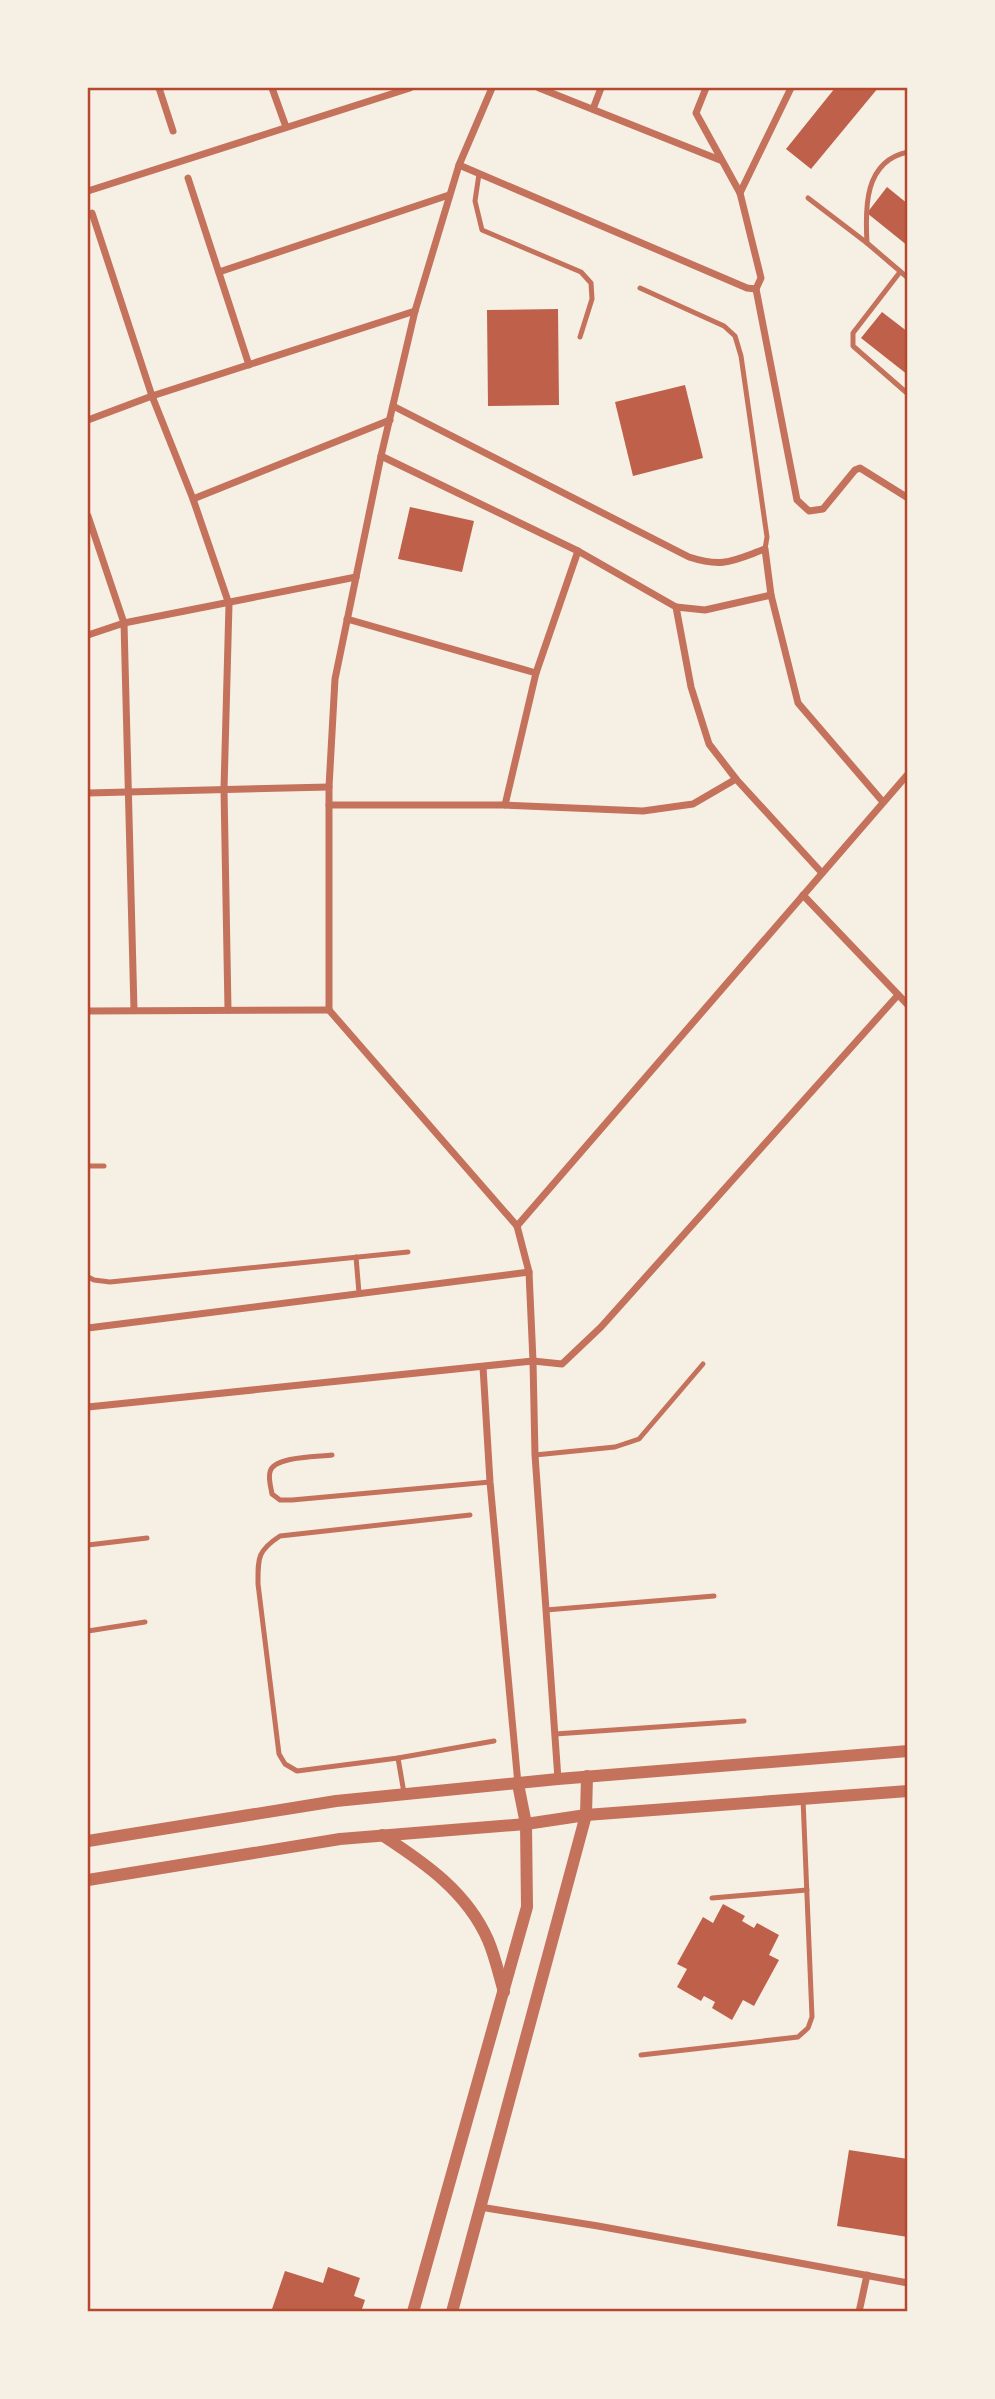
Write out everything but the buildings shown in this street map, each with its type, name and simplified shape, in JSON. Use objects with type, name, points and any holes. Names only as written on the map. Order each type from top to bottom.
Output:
[{"type":"street","points":[[159,88],[173,131]]},
{"type":"street","points":[[272,88],[286,127]]},
{"type":"street","points":[[88,191],[410,88]]},
{"type":"street","points":[[492,88],[459,166],[415,311],[335,679],[329,787],[329,1010],[517,1226],[529,1272],[534,1454],[558,1779]]},
{"type":"street","points":[[539,88],[721,160]]},
{"type":"street","points":[[593,109],[601,88]]},
{"type":"street","points":[[706,88],[696,113],[740,193],[761,278],[756,289],[797,500],[809,511],[823,509],[855,470],[860,468],[908,498]]},
{"type":"street","points":[[740,193],[791,88]]},
{"type":"street","points":[[459,166],[747,288],[756,289]]},
{"type":"street","points":[[188,178],[249,365]]},
{"type":"street","points":[[219,272],[449,195]]},
{"type":"street","points":[[92,213],[152,396],[193,499],[229,604],[224,789],[228,1010]]},
{"type":"street","points":[[88,420],[152,396],[415,311]]},
{"type":"street","points":[[393,406],[689,556],[710,563],[729,562],[765,550],[771,595],[798,703],[883,803]]},
{"type":"street","points":[[193,499],[390,420]]},
{"type":"street","points":[[382,456],[578,551],[676,607],[705,610],[771,595]]},
{"type":"street","points":[[88,516],[124,623],[134,1010]]},
{"type":"street","points":[[505,805],[536,673],[578,551]]},
{"type":"street","points":[[88,635],[124,623],[356,577]]},
{"type":"street","points":[[676,607],[691,687],[709,744],[736,779],[822,873]]},
{"type":"street","points":[[347,619],[536,673]]},
{"type":"street","points":[[517,1226],[908,774]]},
{"type":"street","points":[[329,805],[505,805],[643,811],[693,804],[736,779]]},
{"type":"street","points":[[88,793],[329,787]]},
{"type":"street","points":[[803,895],[908,1005]]},
{"type":"street","points":[[88,1407],[533,1361],[562,1363],[601,1327],[898,995]]},
{"type":"street","points":[[88,1011],[329,1010]]},
{"type":"street","points":[[88,1328],[529,1272]]},
{"type":"street","points":[[413,2312],[505,1993],[527,1907],[526,1824],[518,1784],[490,1482],[483,1367]]},
{"type":"street","points":[[88,1841],[336,1801],[587,1776],[908,1751]]},
{"type":"street","points":[[452,2312],[586,1815],[587,1776]]},
{"type":"street","points":[[88,1880],[340,1839],[526,1824],[586,1815],[908,1791]]},
{"type":"street","points":[[382,1835],[424,1863],[463,1898],[488,1940],[505,1993]]},
{"type":"street","points":[[480,2207],[908,2283]]},
{"type":"street","points":[[859,2312],[867,2275]]},
{"type":"lane","points":[[867,243],[866,203],[869,187],[889,159],[908,152]]},
{"type":"lane","points":[[480,174],[475,201],[482,230],[580,272],[591,283],[592,299],[580,337]]},
{"type":"lane","points":[[808,198],[908,278]]},
{"type":"lane","points":[[900,272],[853,333],[853,346],[908,394]]},
{"type":"lane","points":[[640,288],[724,326],[735,336],[741,356],[767,537],[765,550]]},
{"type":"lane","points":[[88,1166],[104,1166]]},
{"type":"lane","points":[[88,1277],[110,1282],[408,1252]]},
{"type":"lane","points":[[356,1257],[359,1293]]},
{"type":"lane","points":[[534,1454],[615,1447],[639,1440],[703,1364]]},
{"type":"lane","points":[[332,1455],[285,1460],[274,1464],[270,1471],[272,1494],[280,1500],[292,1500],[490,1482]]},
{"type":"lane","points":[[470,1515],[281,1536],[268,1544],[258,1557],[258,1584],[279,1754],[285,1764],[298,1771],[398,1758],[494,1741]]},
{"type":"lane","points":[[88,1545],[148,1538]]},
{"type":"lane","points":[[546,1610],[714,1596]]},
{"type":"lane","points":[[88,1631],[145,1622]]},
{"type":"lane","points":[[555,1734],[744,1721]]},
{"type":"lane","points":[[398,1758],[404,1794]]},
{"type":"lane","points":[[641,2055],[798,2037],[807,2028],[812,2017],[803,1799]]},
{"type":"lane","points":[[712,1898],[807,1890]]}]
